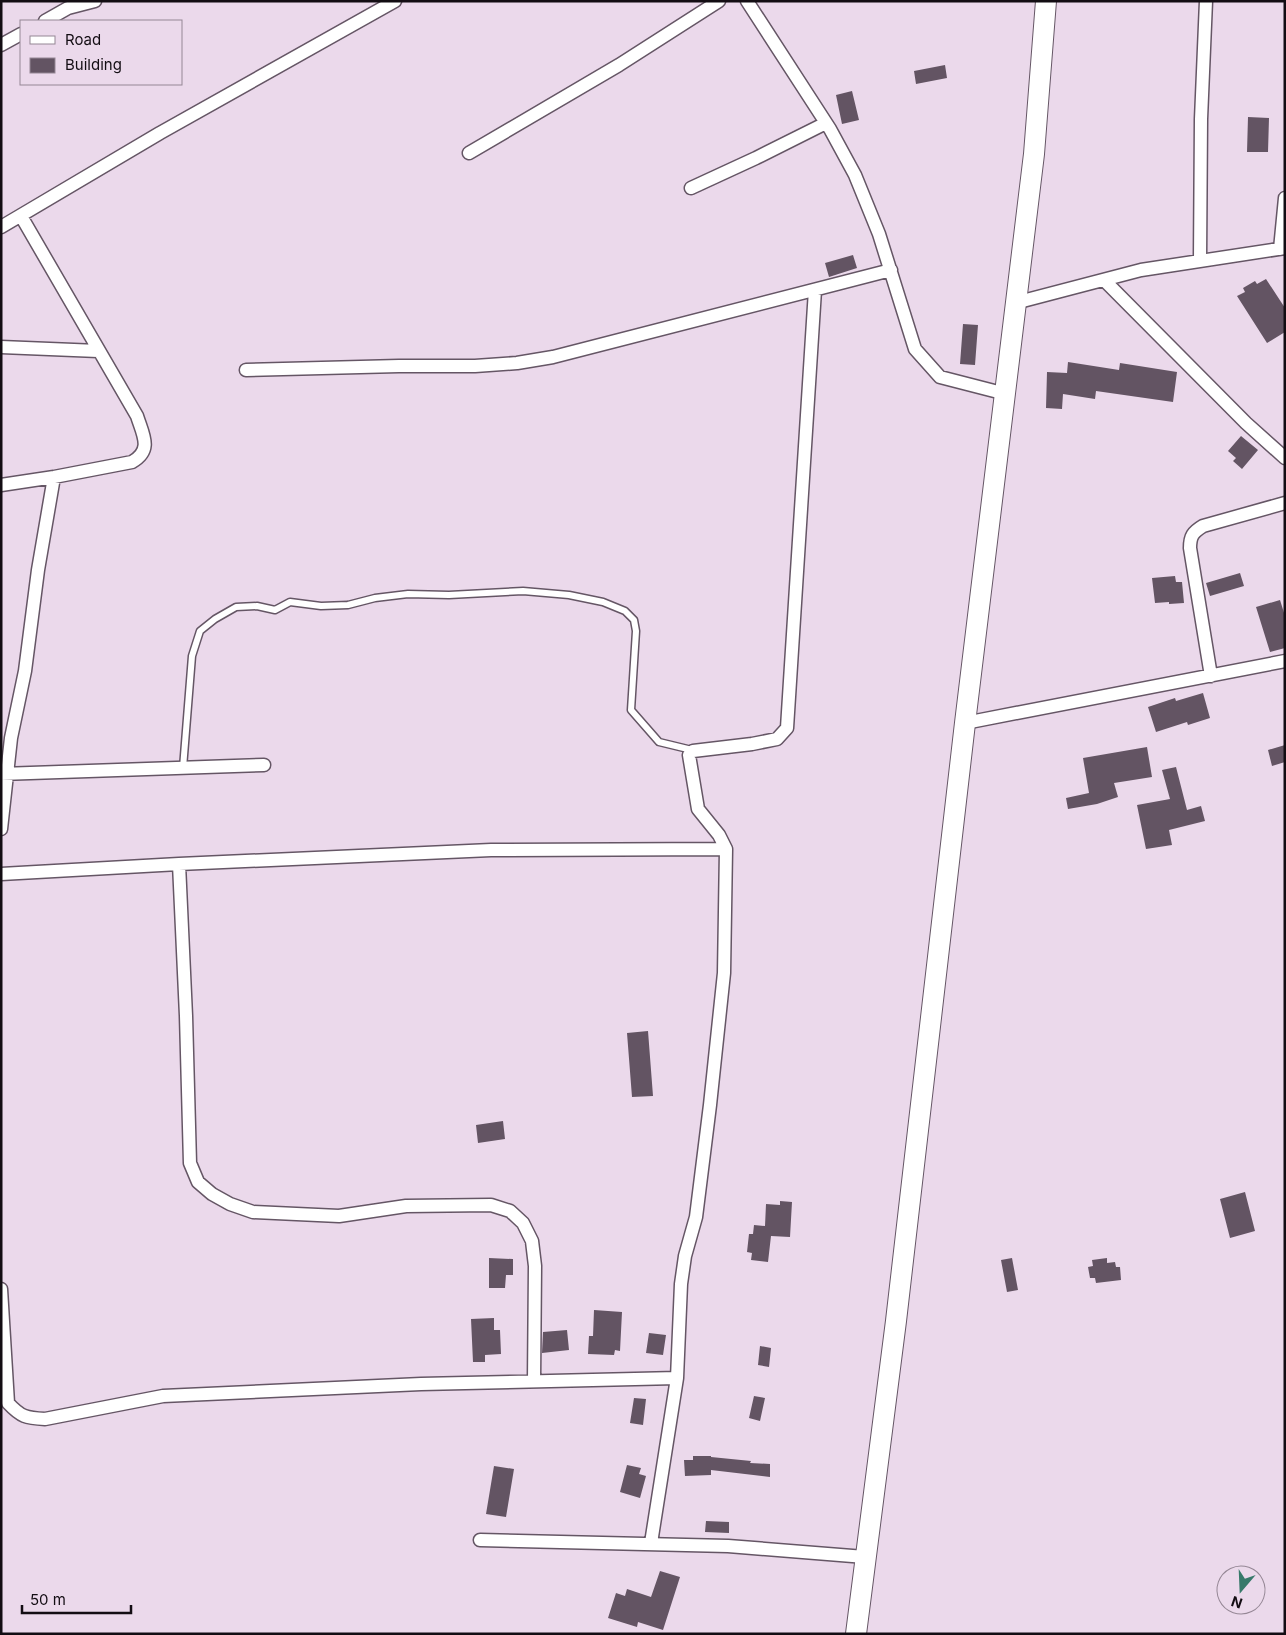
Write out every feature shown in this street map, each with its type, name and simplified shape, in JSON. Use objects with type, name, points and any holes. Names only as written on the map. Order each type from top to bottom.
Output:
[{"type":"main road","points":[[856,1634],[896,1321],[965,723],[1034,154],[1046,1]]},
{"type":"street","points":[[46,20],[68,8],[95,1]]},
{"type":"street","points":[[1,227],[160,133],[395,1]]},
{"type":"street","points":[[469,153],[620,64],[719,1]]},
{"type":"street","points":[[747,1],[826,123],[855,175],[879,234],[915,349],[940,377],[1006,394]]},
{"type":"street","points":[[1200,260],[1201,119],[1206,1]]},
{"type":"street","points":[[1,45],[20,35]]},
{"type":"street","points":[[691,188],[826,123]]},
{"type":"street","points":[[1016,303],[1141,270],[1282,248],[1285,198]]},
{"type":"street","points":[[1,484],[54,477],[132,462],[140,458],[146,443],[137,416],[21,216]]},
{"type":"street","points":[[246,370],[475,366],[517,363],[553,357],[891,270]]},
{"type":"street","points":[[1104,280],[1246,423],[1285,458]]},
{"type":"street","points":[[651,1543],[677,1378],[681,1284],[685,1256],[696,1217],[724,973],[726,849],[698,809],[689,757],[691,752],[694,751],[777,739],[787,728],[815,290]]},
{"type":"street","points":[[1,347],[98,351]]},
{"type":"street","points":[[1,829],[4,774],[25,671],[38,570],[54,477]]},
{"type":"street","points":[[1211,676],[1190,548],[1190,538],[1194,531],[1203,526],[1285,503]]},
{"type":"street","points":[[965,723],[1285,661]]},
{"type":"street","points":[[4,774],[264,765]]},
{"type":"street","points":[[1,874],[491,850],[726,849]]},
{"type":"street","points":[[180,864],[190,1163],[198,1182],[212,1194],[230,1204],[253,1212],[339,1216],[406,1206],[491,1205],[510,1211],[523,1223],[532,1241],[535,1266],[534,1381]]},
{"type":"street","points":[[1,1289],[8,1403],[18,1414],[30,1418],[45,1419],[163,1396],[534,1381],[677,1378]]},
{"type":"street","points":[[480,1540],[728,1546],[865,1557]]},
{"type":"lane","points":[[183,768],[192,656],[200,632],[215,620],[236,607],[257,606],[275,610],[290,602],[321,606],[348,605],[375,598],[408,594],[532,592],[569,595],[602,602],[625,611],[634,620],[636,631],[631,710],[659,742],[694,751]]},
{"type":"building","points":[[945,65],[947,78],[916,84],[914,71]]},
{"type":"building","points":[[852,91],[859,120],[842,124],[836,95]]},
{"type":"building","points":[[1248,117],[1269,118],[1268,152],[1247,152]]},
{"type":"building","points":[[853,255],[857,268],[829,277],[825,263]]},
{"type":"building","points":[[1266,279],[1285,308],[1285,332],[1267,343],[1237,296],[1245,292],[1243,288],[1255,281],[1257,284]]},
{"type":"building","points":[[963,324],[978,325],[975,365],[960,364]]},
{"type":"building","points":[[1068,362],[1119,370],[1120,363],[1177,372],[1173,402],[1096,391],[1095,399],[1063,394],[1062,409],[1046,408],[1047,372],[1067,373]]},
{"type":"building","points":[[1241,436],[1258,450],[1242,469],[1233,461],[1236,458],[1228,451]]},
{"type":"building","points":[[1240,573],[1244,586],[1210,596],[1206,583]]},
{"type":"building","points":[[1175,576],[1176,582],[1182,582],[1184,603],[1155,603],[1152,578]]},
{"type":"building","points":[[1280,600],[1285,616],[1285,648],[1270,652],[1256,607]]},
{"type":"building","points":[[1203,693],[1210,718],[1188,725],[1187,722],[1156,732],[1148,707],[1175,698],[1176,701]]},
{"type":"building","points":[[1285,745],[1285,762],[1272,766],[1268,750]]},
{"type":"building","points":[[1147,747],[1152,777],[1114,783],[1118,797],[1097,804],[1068,809],[1066,798],[1089,793],[1083,758]]},
{"type":"building","points":[[1176,767],[1187,810],[1201,806],[1205,821],[1169,830],[1172,845],[1146,849],[1137,805],[1170,799],[1162,770]]},
{"type":"building","points":[[648,1031],[653,1096],[632,1097],[627,1033]]},
{"type":"building","points":[[503,1121],[505,1139],[478,1143],[476,1125]]},
{"type":"building","points":[[1245,1192],[1255,1231],[1230,1238],[1220,1199]]},
{"type":"building","points":[[780,1201],[792,1202],[790,1237],[771,1236],[768,1262],[751,1260],[752,1253],[747,1252],[749,1234],[753,1234],[754,1225],[765,1226],[766,1204],[780,1205]]},
{"type":"building","points":[[489,1258],[513,1259],[513,1275],[506,1275],[505,1288],[489,1288]]},
{"type":"building","points":[[1012,1258],[1018,1290],[1007,1292],[1001,1260]]},
{"type":"building","points":[[1107,1258],[1107,1263],[1115,1262],[1116,1267],[1120,1267],[1121,1280],[1096,1283],[1095,1278],[1090,1278],[1088,1267],[1093,1266],[1092,1260]]},
{"type":"building","points":[[594,1310],[622,1312],[620,1351],[615,1350],[614,1355],[588,1354],[589,1336],[593,1336]]},
{"type":"building","points":[[494,1318],[494,1330],[500,1330],[501,1354],[485,1355],[485,1362],[473,1362],[471,1319]]},
{"type":"building","points":[[567,1330],[569,1350],[542,1353],[543,1332]]},
{"type":"building","points":[[649,1333],[666,1335],[663,1355],[646,1353]]},
{"type":"building","points":[[760,1346],[771,1348],[769,1367],[758,1365]]},
{"type":"building","points":[[754,1396],[765,1398],[760,1421],[749,1418]]},
{"type":"building","points":[[634,1398],[646,1399],[643,1425],[630,1423]]},
{"type":"building","points":[[693,1456],[711,1456],[751,1461],[750,1463],[770,1464],[770,1477],[711,1470],[711,1475],[685,1476],[684,1460],[693,1460]]},
{"type":"building","points":[[627,1465],[641,1468],[639,1474],[646,1476],[640,1498],[620,1492]]},
{"type":"building","points":[[494,1466],[514,1469],[506,1517],[486,1514]]},
{"type":"building","points":[[706,1521],[729,1522],[729,1533],[705,1532]]},
{"type":"building","points":[[660,1571],[680,1577],[663,1630],[638,1622],[637,1627],[608,1618],[616,1593],[625,1596],[627,1589],[651,1597]]}]
